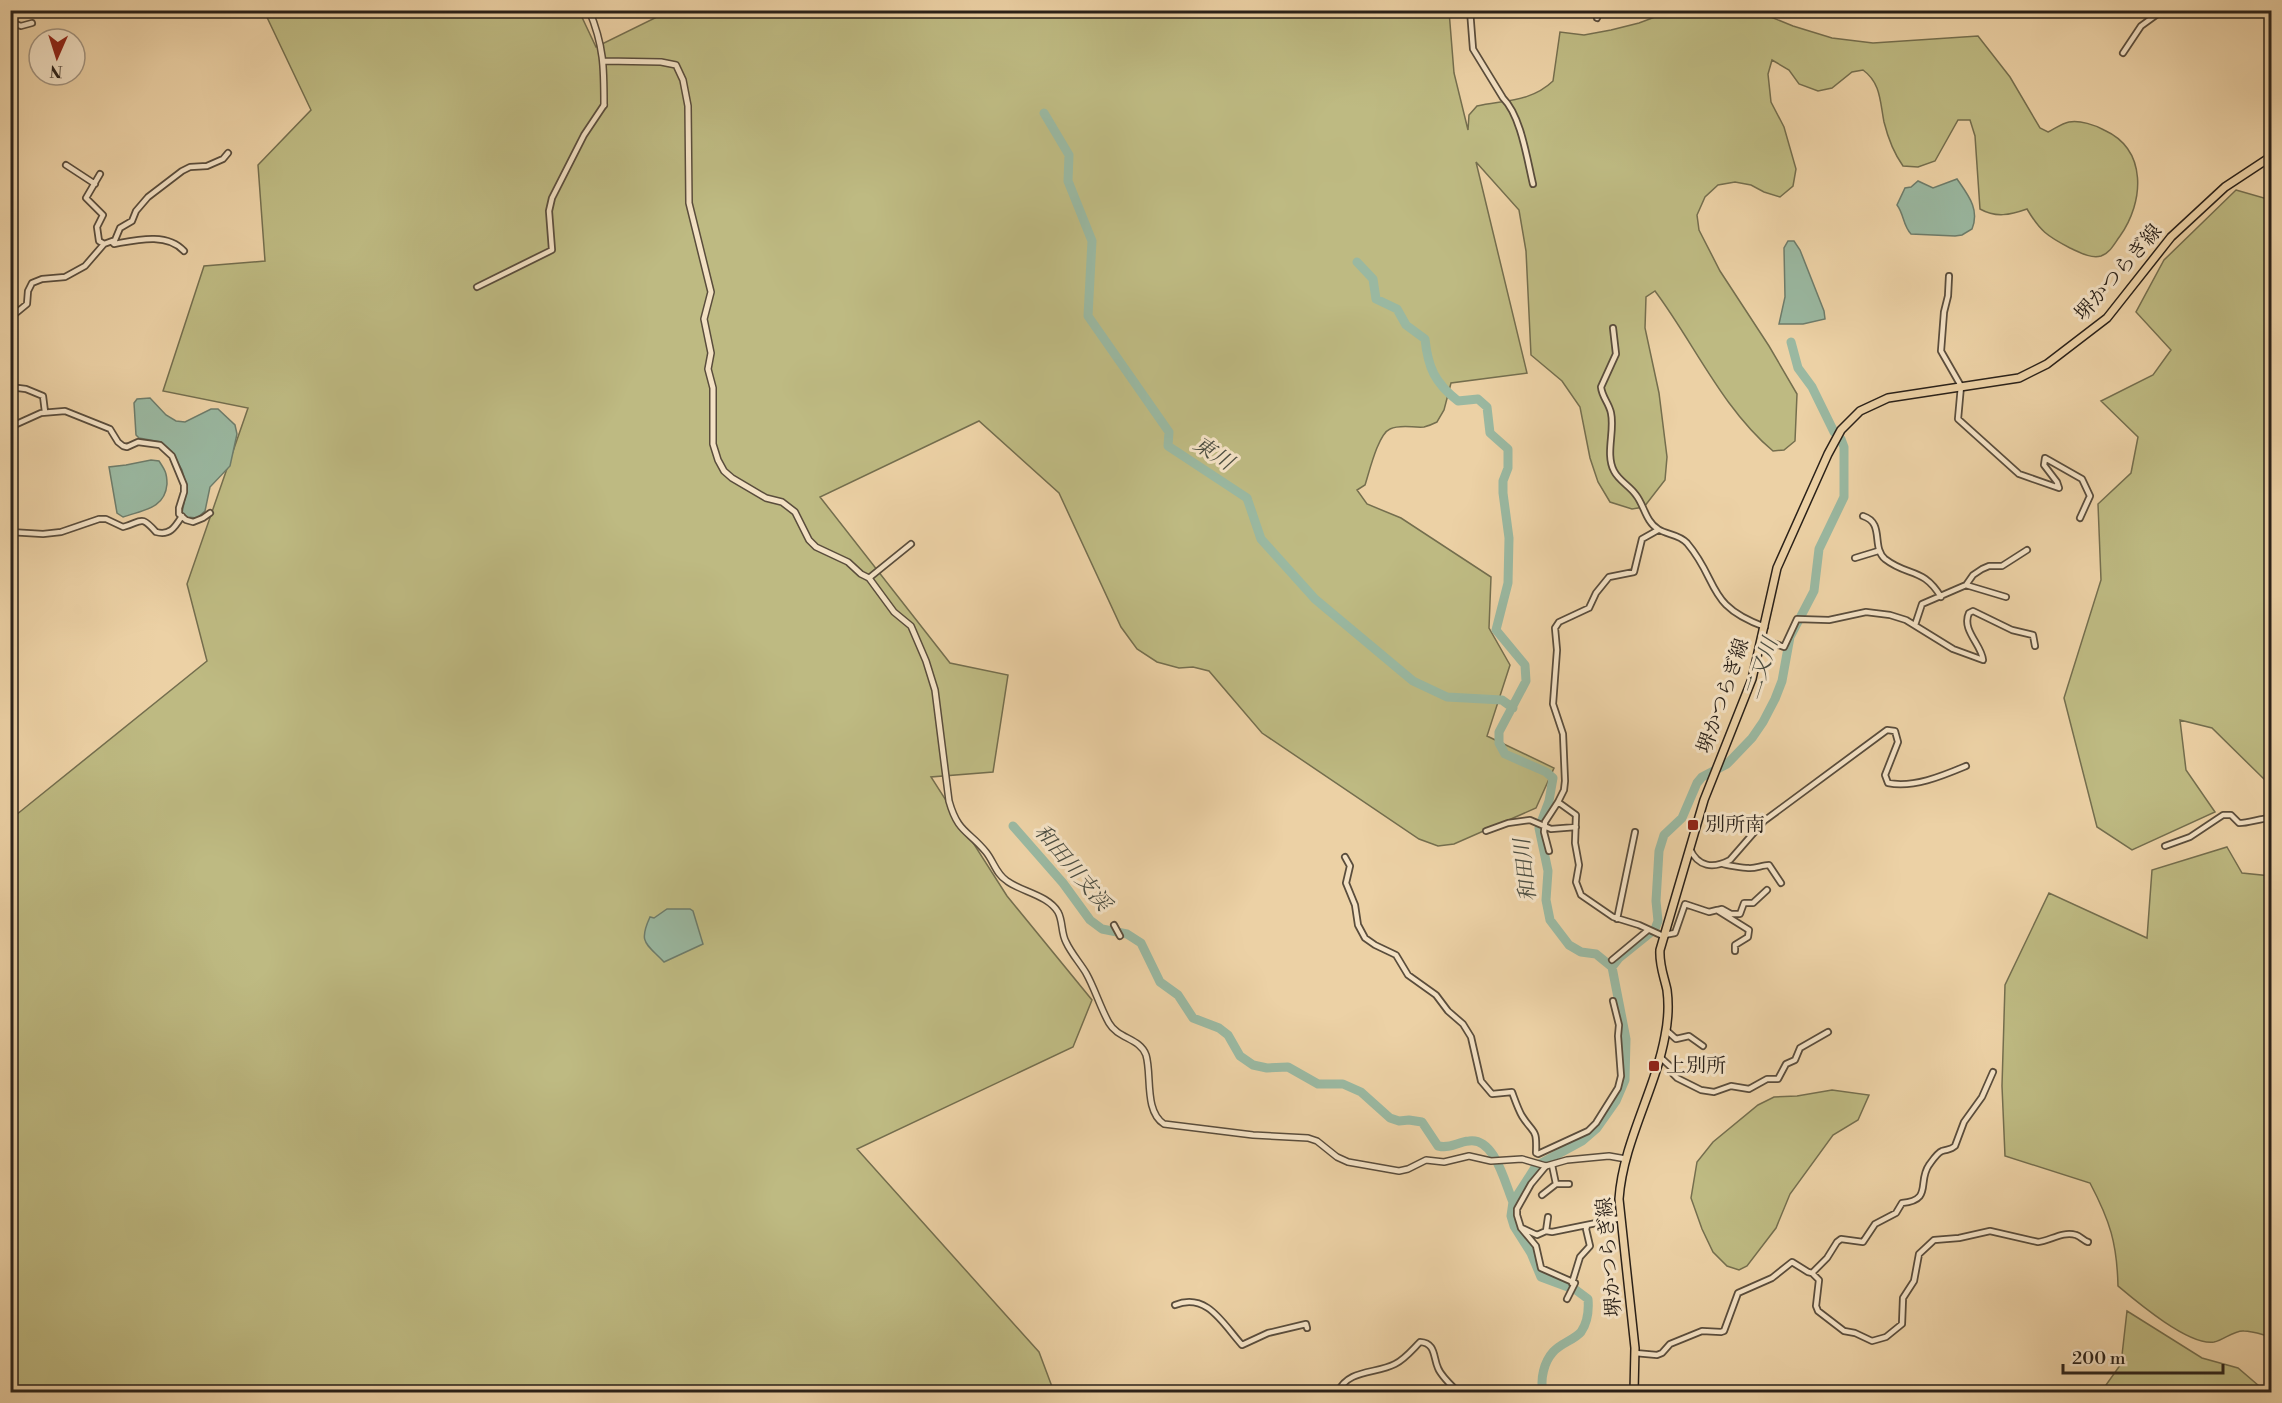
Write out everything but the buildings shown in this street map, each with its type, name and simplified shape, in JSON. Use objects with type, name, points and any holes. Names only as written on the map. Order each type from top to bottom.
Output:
[{"type":"main road","name":"堺かつらぎ線","points":[[1634,1392],[1635,1353],[1621,1218],[1621,1179],[1648,1100],[1666,1030],[1666,988],[1659,961],[1663,935],[1689,846],[1752,679],[1777,568],[1841,430],[1860,411],[1888,398],[2019,378],[2048,364],[2107,318],[2171,237],[2225,187],[2271,156]]},
{"type":"street","points":[[477,287],[552,250],[549,211],[552,198],[584,135],[604,105],[604,61],[589,10]]},
{"type":"street","points":[[1470,10],[1473,49],[1509,104],[1522,137],[1533,184]]},
{"type":"street","points":[[1597,18],[1600,10]]},
{"type":"street","points":[[2123,53],[2141,26],[2163,10]]},
{"type":"street","points":[[10,22],[21,26],[32,23]]},
{"type":"street","points":[[604,61],[661,62],[676,65],[683,80],[688,105],[689,203],[711,292],[704,319],[711,352],[708,369],[713,388],[713,444],[718,460],[732,478],[766,498],[782,502],[795,512],[809,540],[816,547],[848,562],[869,578],[894,612],[911,626],[935,690],[949,801],[953,816],[965,834],[987,853],[995,870],[1006,880],[1044,900],[1059,913],[1065,941],[1085,972],[1109,1023],[1119,1035],[1138,1044],[1146,1055],[1150,1094],[1155,1115],[1159,1120],[1164,1124],[1253,1135],[1308,1138],[1317,1141],[1337,1157],[1348,1162],[1399,1171],[1425,1160],[1444,1162],[1469,1156],[1491,1161],[1514,1159],[1547,1165],[1567,1160],[1609,1156],[1626,1159]]},
{"type":"street","points":[[112,242],[120,228],[132,221],[136,211],[148,197],[182,171],[190,167],[207,166],[223,159],[228,153]]},
{"type":"street","points":[[66,165],[94,184]]},
{"type":"street","points":[[100,174],[86,198],[104,215],[97,227],[99,241],[104,244]]},
{"type":"street","points":[[10,318],[27,304],[28,291],[32,284],[42,279],[64,277],[85,266],[104,244],[145,238],[173,242],[184,251]]},
{"type":"street","points":[[1949,276],[1941,351],[1961,386],[1959,420],[2019,474],[2059,488],[2044,465],[2045,458],[2082,479],[2090,496],[2080,518]]},
{"type":"street","points":[[1613,328],[1616,354],[1601,387],[1612,414],[1611,463],[1615,473],[1636,495],[1658,530],[1686,542],[1718,598],[1745,620],[1765,627]]},
{"type":"street","points":[[10,387],[26,389],[43,396],[45,412]]},
{"type":"street","points":[[10,427],[45,412],[64,411],[110,429],[123,446],[127,447],[138,442],[154,443],[167,450],[180,472],[184,485],[179,508],[182,516],[193,522],[210,513]]},
{"type":"street","points":[[10,532],[43,534],[61,532],[99,519],[106,519],[123,527],[141,520],[146,521],[156,532],[167,533],[174,529],[182,516]]},
{"type":"street","points":[[1863,516],[1872,521],[1876,528],[1878,551],[1884,558],[1904,570],[1925,577],[1933,584],[1941,597]]},
{"type":"street","points":[[1549,851],[1544,825],[1564,790],[1565,781],[1563,734],[1553,704],[1557,650],[1555,628],[1559,622],[1589,608],[1596,593],[1613,574],[1634,572],[1642,539],[1658,530]]},
{"type":"street","points":[[869,578],[911,544]]},
{"type":"street","points":[[1915,625],[1922,604],[1966,585],[1973,575],[1982,569],[1989,566],[2002,566],[2027,550]]},
{"type":"street","points":[[1855,558],[1878,551]]},
{"type":"street","points":[[1966,585],[2006,597]]},
{"type":"street","points":[[1762,639],[1784,647],[1797,619],[1829,620],[1866,612],[1890,615],[1915,625],[1953,649],[1983,660],[1967,622],[1969,613],[1973,611],[2012,630],[2032,635],[2035,646]]},
{"type":"street","points":[[1722,864],[1740,850],[1764,821],[1887,730],[1895,731],[1898,742],[1885,775],[1888,783],[1896,785],[1915,783],[1966,766]]},
{"type":"street","points":[[1558,802],[1576,814],[1575,843],[1579,862],[1577,888],[1586,900],[1617,919],[1663,935],[1675,933],[1685,904],[1709,912],[1722,909],[1731,914],[1740,914],[1744,903],[1753,903],[1767,890]]},
{"type":"street","points":[[2165,846],[2190,837],[2223,815],[2231,815],[2239,823],[2247,823],[2255,818],[2271,818]]},
{"type":"street","points":[[1486,831],[1508,823],[1530,820],[1555,829],[1576,827]]},
{"type":"street","points":[[1617,919],[1635,832]]},
{"type":"street","points":[[1689,846],[1697,861],[1704,865],[1734,864],[1750,869],[1768,865],[1781,883]]},
{"type":"street","points":[[1345,857],[1350,866],[1347,883],[1355,904],[1358,925],[1365,938],[1396,956],[1402,970],[1436,995],[1448,1011],[1463,1024],[1471,1037],[1481,1081],[1492,1094],[1512,1092],[1521,1115],[1536,1135],[1536,1153],[1538,1154]]},
{"type":"street","points":[[1717,910],[1749,930],[1748,937],[1735,945],[1735,951]]},
{"type":"street","points":[[1114,925],[1120,936]]},
{"type":"street","points":[[1611,960],[1648,930]]},
{"type":"street","points":[[1531,1161],[1538,1154],[1588,1131],[1596,1123],[1618,1088],[1621,1076],[1619,1025],[1612,1001]]},
{"type":"street","points":[[1666,1030],[1676,1039],[1689,1036],[1703,1046]]},
{"type":"street","points":[[1660,1057],[1672,1068],[1677,1078],[1701,1090],[1714,1092],[1731,1086],[1749,1089],[1767,1079],[1778,1079],[1786,1064],[1795,1060],[1800,1048],[1828,1032]]},
{"type":"street","points":[[1812,1273],[1831,1254],[1837,1242],[1846,1238],[1863,1242],[1879,1221],[1896,1213],[1900,1205],[1911,1202],[1921,1195],[1925,1172],[1937,1156],[1955,1146],[1964,1122],[1982,1097],[1993,1072]]},
{"type":"street","points":[[1547,1165],[1556,1184]]},
{"type":"street","points":[[1547,1165],[1531,1184],[1517,1209],[1517,1222],[1536,1246],[1541,1268],[1575,1283],[1568,1299]]},
{"type":"street","points":[[1542,1195],[1556,1184],[1569,1184]]},
{"type":"street","points":[[1546,1231],[1548,1217]]},
{"type":"street","points":[[1521,1228],[1537,1235],[1546,1231],[1563,1231],[1621,1218]]},
{"type":"street","points":[[1572,1283],[1580,1257],[1589,1249],[1587,1226]]},
{"type":"street","points":[[1635,1353],[1657,1355],[1670,1344],[1697,1333],[1724,1331],[1738,1293],[1772,1278],[1788,1263],[1797,1263],[1819,1280],[1816,1306],[1818,1311],[1844,1331],[1855,1333],[1872,1341],[1886,1337],[1902,1324],[1904,1298],[1914,1281],[1919,1254],[1934,1240],[1959,1238],[1990,1231],[2038,1242],[2055,1236],[2077,1234],[2088,1242]]},
{"type":"street","points":[[1175,1305],[1183,1302],[1197,1302],[1207,1305],[1242,1345],[1268,1333],[1306,1324],[1307,1328]]},
{"type":"street","points":[[1338,1392],[1344,1381],[1402,1360],[1420,1342],[1424,1342],[1435,1352],[1438,1369],[1458,1392]]},
{"type":"shaded area","points":[[658,10],[1449,11],[1454,73],[1468,130],[1469,115],[1477,106],[1527,97],[1553,81],[1560,32],[1584,35],[1611,30],[1671,11],[1756,11],[1832,38],[1873,43],[1978,36],[2010,77],[2040,128],[2048,132],[2067,123],[2083,122],[2100,128],[2118,139],[2128,150],[2135,163],[2138,178],[2137,193],[2128,223],[2112,248],[2101,256],[2085,255],[2050,236],[2040,228],[2027,209],[2003,215],[1992,214],[1980,209],[1975,136],[1970,120],[1958,120],[1935,161],[1918,167],[1903,166],[1887,134],[1876,87],[1863,70],[1852,72],[1832,88],[1818,91],[1799,84],[1789,70],[1772,60],[1768,74],[1771,102],[1784,127],[1796,169],[1793,186],[1780,197],[1751,185],[1735,182],[1718,185],[1705,197],[1697,215],[1699,230],[1720,271],[1797,394],[1795,441],[1784,450],[1773,451],[1755,434],[1724,395],[1655,291],[1646,297],[1645,328],[1659,393],[1667,457],[1665,480],[1644,507],[1632,509],[1610,502],[1598,482],[1590,458],[1580,407],[1562,381],[1531,355],[1526,251],[1519,210],[1476,162],[1527,373],[1451,383],[1444,410],[1437,422],[1424,427],[1403,426],[1386,432],[1378,446],[1365,485],[1357,490],[1367,504],[1401,518],[1491,577],[1489,628],[1510,665],[1487,736],[1554,768],[1536,808],[1454,844],[1438,846],[1419,839],[1262,733],[1209,671],[1193,667],[1179,668],[1157,662],[1137,649],[1121,627],[1059,493],[979,421],[820,497],[950,663],[1008,675],[993,772],[931,777],[1007,896],[1092,1000],[1073,1047],[857,1149],[1039,1352],[1054,1392],[11,1392],[11,819],[207,661],[187,584],[248,408],[163,391],[204,266],[265,261],[258,165],[311,110],[264,11],[579,11],[596,47],[657,17]]},
{"type":"shaded area","points":[[1957,179],[1974,209],[1972,229],[1955,236],[1911,234],[1897,205],[1905,188],[1911,187],[1918,181],[1933,188]]},
{"type":"shaded area","points":[[2236,190],[2271,200],[2271,782],[2268,783],[2212,728],[2180,720],[2186,770],[2215,812],[2132,850],[2097,827],[2064,698],[2101,580],[2098,504],[2131,473],[2138,437],[2101,401],[2153,375],[2171,350],[2136,312],[2164,260]]},
{"type":"shaded area","points":[[1788,241],[1794,241],[1800,250],[1825,319],[1803,324],[1779,324],[1785,297],[1784,248]]},
{"type":"shaded area","points":[[150,398],[166,415],[176,421],[185,422],[211,409],[218,409],[235,425],[237,434],[230,466],[210,487],[205,511],[197,518],[187,517],[182,513],[187,488],[182,470],[172,452],[161,442],[139,438],[136,435],[134,403],[137,399]]},
{"type":"shaded area","points":[[151,460],[159,461],[167,477],[162,499],[152,507],[123,517],[117,513],[109,467]]},
{"type":"shaded area","points":[[2227,847],[2242,873],[2271,876],[2272,1337],[2240,1331],[2214,1342],[2191,1337],[2178,1330],[2150,1312],[2118,1286],[2116,1257],[2111,1233],[2103,1209],[2090,1183],[2005,1156],[2002,1086],[2005,985],[2049,893],[2147,938],[2152,870]]},
{"type":"shaded area","points":[[667,909],[693,911],[703,944],[664,962],[648,946],[644,938],[650,917],[654,918]]},
{"type":"shaded area","points":[[1832,1090],[1869,1095],[1858,1120],[1833,1135],[1790,1194],[1776,1228],[1747,1266],[1739,1270],[1727,1266],[1713,1252],[1691,1198],[1697,1162],[1713,1142],[1758,1105],[1774,1097]]},
{"type":"shaded area","points":[[2127,1311],[2202,1358],[2238,1368],[2266,1392],[2101,1392],[2121,1364]]},
{"type":"waterway","name":"東川","points":[[1044,113],[1069,155],[1068,181],[1092,241],[1088,316],[1169,432],[1168,446],[1247,498],[1261,539],[1315,599],[1413,681],[1447,697],[1502,700],[1513,708]]},
{"type":"waterway","name":"和田川","points":[[1357,262],[1373,279],[1376,299],[1397,309],[1406,325],[1425,339],[1428,358],[1438,381],[1458,401],[1478,399],[1487,407],[1490,433],[1508,449],[1508,468],[1503,481],[1509,538],[1508,583],[1496,630],[1525,665],[1526,681],[1499,732],[1499,743],[1505,754],[1546,772],[1553,778],[1549,801],[1539,828],[1548,871],[1546,900],[1550,920],[1569,945],[1581,952],[1596,954],[1612,967],[1626,1039],[1625,1080],[1616,1101],[1597,1128],[1582,1141],[1536,1166],[1513,1202],[1511,1216],[1514,1226],[1531,1253],[1541,1277],[1576,1290],[1588,1299],[1588,1316],[1581,1332],[1556,1349],[1547,1361],[1542,1376],[1543,1392]]},
{"type":"waterway","name":"二又川","points":[[1791,342],[1798,368],[1812,387],[1834,432]]},
{"type":"waterway","name":"二又川","points":[[1612,967],[1619,958],[1655,929],[1658,921],[1656,901],[1659,851],[1664,835],[1682,818],[1697,783],[1702,777],[1727,764],[1752,738],[1775,699],[1782,681],[1790,637],[1814,591],[1819,549],[1844,497],[1844,447],[1841,439]]},
{"type":"waterway","name":"和田川支渓","points":[[1013,826],[1063,883],[1090,920],[1102,929],[1127,934],[1141,943],[1160,982],[1178,995],[1193,1018],[1219,1028],[1228,1035],[1240,1056],[1253,1065],[1267,1068],[1288,1067],[1318,1084],[1343,1084],[1361,1092],[1390,1118],[1399,1121],[1422,1122],[1438,1146],[1447,1147],[1469,1141],[1486,1146],[1498,1163],[1513,1202]]},
{"type":"place","name":"別所南","points":[[1693,825]]},
{"type":"place","name":"上別所","points":[[1654,1066]]}]
